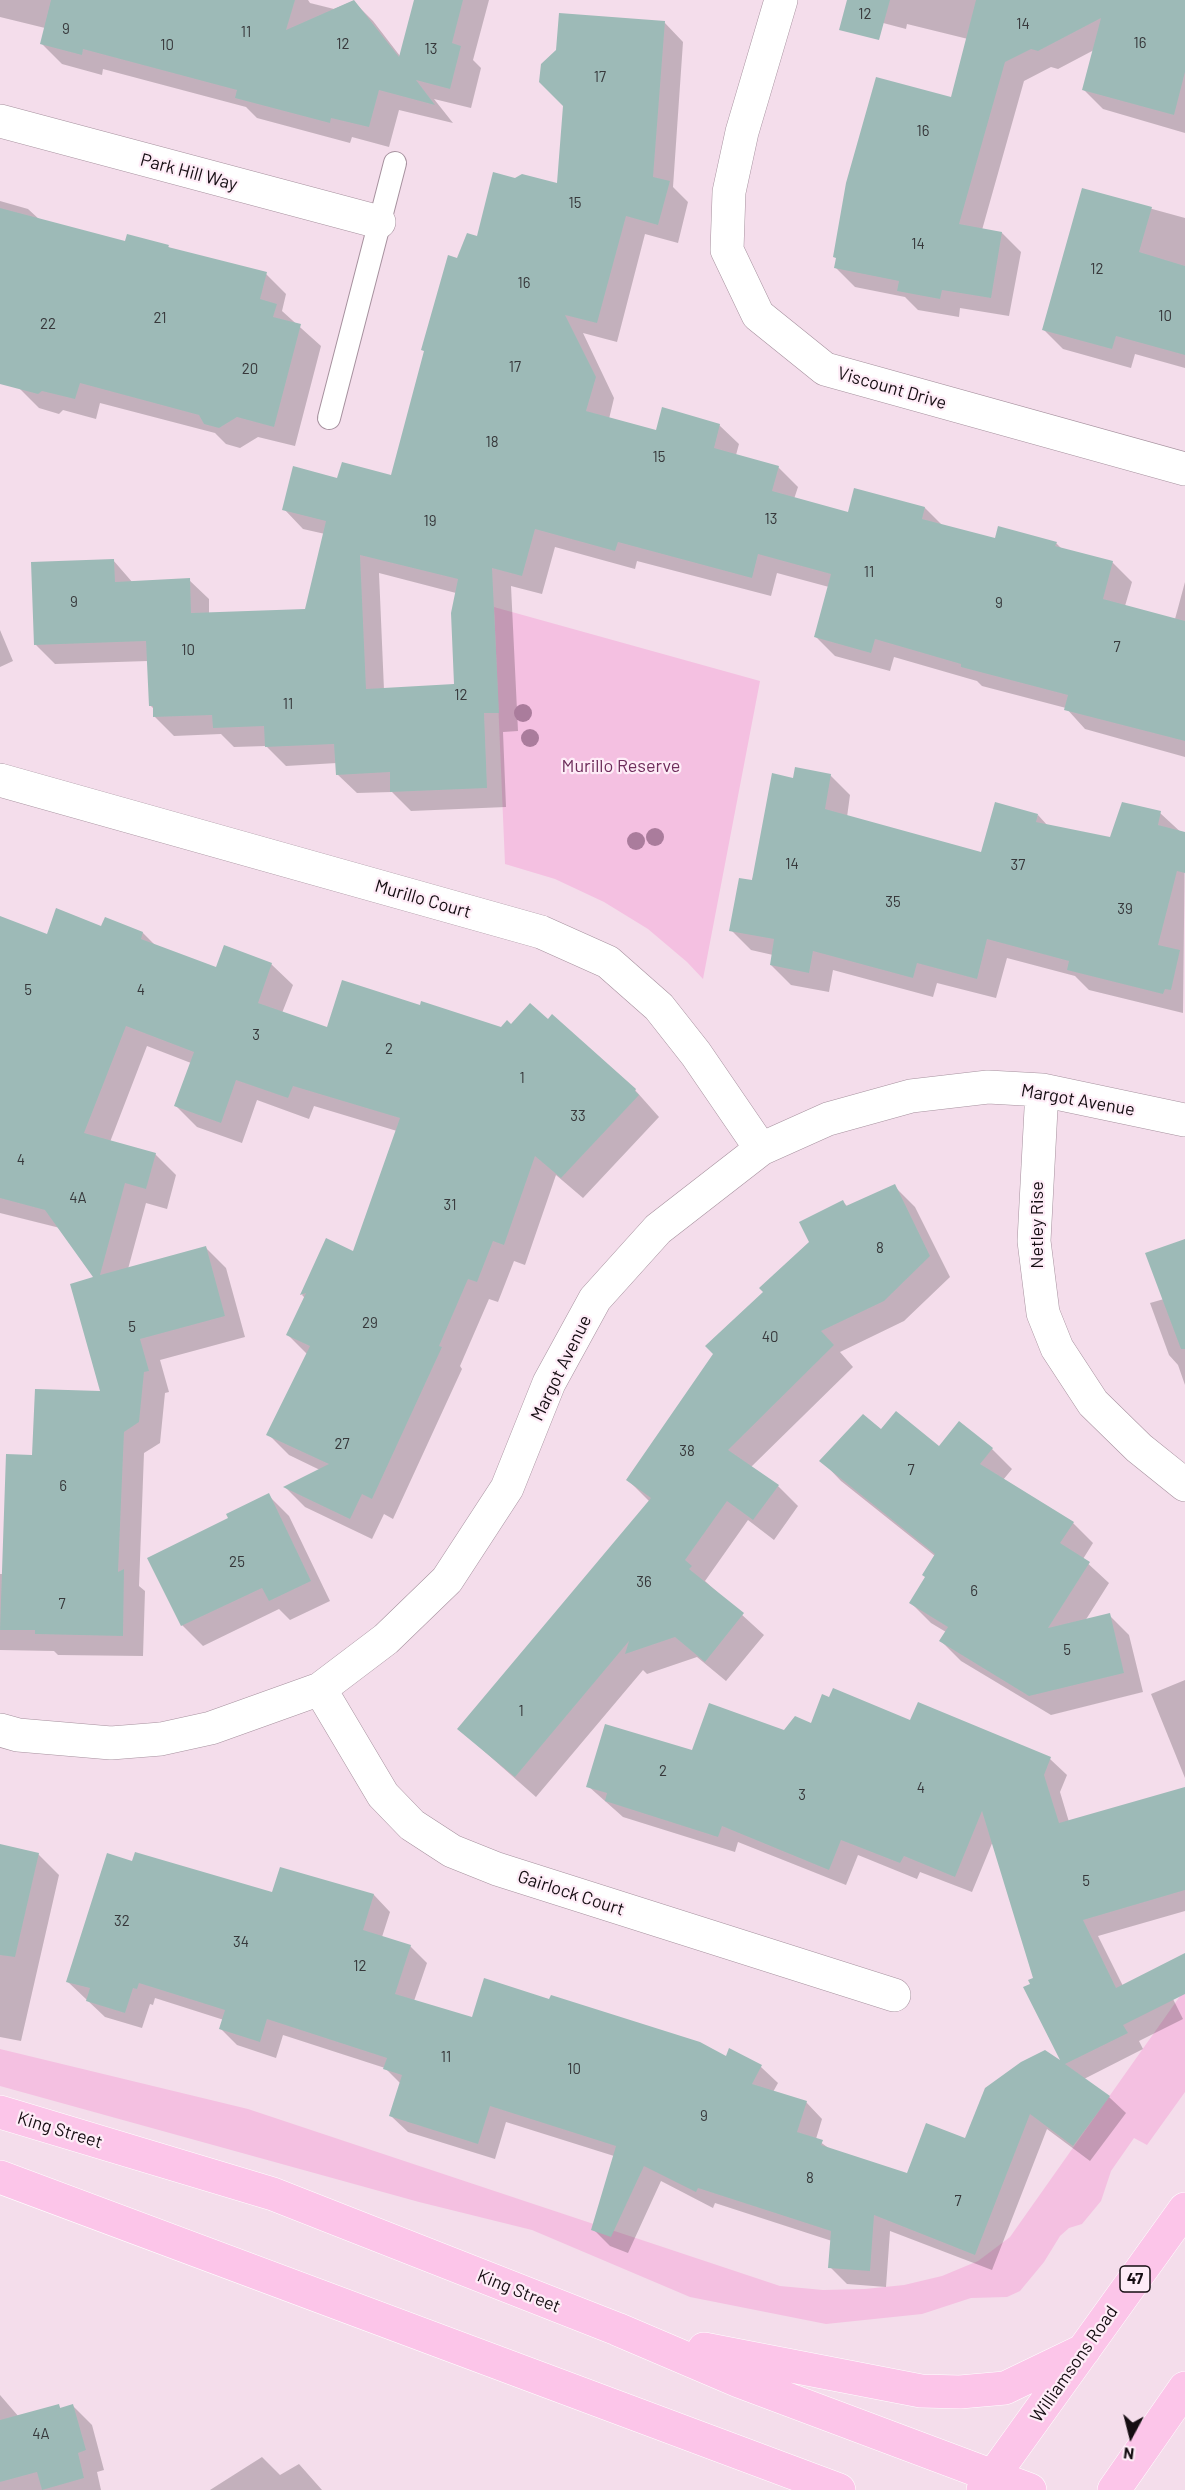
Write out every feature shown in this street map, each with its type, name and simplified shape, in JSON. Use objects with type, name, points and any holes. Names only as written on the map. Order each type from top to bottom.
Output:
[{"type":"main road","name":"King Street","points":[[0,2112],[273,2194],[617,2329],[988,2483],[1030,2490]]},
{"type":"main road","points":[[0,2178],[826,2487]]},
{"type":"main road","name":"Williamsons Road","points":[[988,2483],[1185,2209]]},
{"type":"main road","points":[[617,2329],[748,2359],[921,2391],[960,2392],[1005,2388],[1084,2349]]},
{"type":"main road","points":[[1114,2490],[1185,2388]]},
{"type":"street","name":"Viscount Drive","points":[[781,0],[742,132],[729,192],[727,250],[758,315],[825,369],[1185,469]]},
{"type":"street","name":"Park Hill Way","points":[[0,121],[379,222]]},
{"type":"street","name":"Murillo Court","points":[[0,780],[541,932],[608,962],[659,1007],[696,1053],[761,1149]]},
{"type":"street","name":"Margot Avenue","points":[[0,1730],[18,1735],[111,1743],[161,1738],[212,1728],[320,1689],[387,1639],[447,1580],[507,1488],[549,1383],[595,1299],[658,1229],[761,1149],[828,1119],[911,1096],[988,1087],[1042,1090],[1185,1120]]},
{"type":"street","name":"Netley Rise","points":[[1042,1090],[1034,1241],[1043,1313],[1057,1348],[1093,1403],[1139,1448],[1185,1485]]},
{"type":"street","name":"Gairlock Court","points":[[320,1689],[383,1795],[412,1825],[452,1851],[497,1869],[894,1995]]},
{"type":"lane","points":[[330,418],[395,163]]},
{"type":"green space","name":"Murillo Reserve","points":[[494,607],[760,681],[703,979],[687,962],[648,929],[604,902],[555,879],[505,864]]},
{"type":"green space","points":[[1185,1989],[1185,2092],[1147,2145],[1134,2138],[1111,2171],[1101,2201],[1082,2224],[1069,2228],[1060,2236],[1044,2262],[1020,2291],[1007,2297],[971,2298],[922,2314],[826,2324],[690,2297],[532,2230],[419,2202],[0,2086],[0,2049],[248,2109],[780,2286],[823,2290],[865,2289],[904,2285],[942,2276],[978,2261],[1010,2237]]},
{"type":"building","points":[[51,0],[295,0],[286,30],[354,0],[399,57],[414,0],[463,0],[452,43],[461,46],[450,89],[416,80],[435,105],[379,90],[369,127],[331,118],[330,123],[235,98],[237,90],[83,49],[82,55],[40,44]]},
{"type":"building","points":[[847,0],[890,0],[879,40],[839,30]]},
{"type":"building","points":[[976,0],[1185,0],[1185,72],[1174,115],[1082,90],[1101,18],[1038,51],[1031,49],[1005,62],[959,224],[1002,232],[991,298],[942,290],[940,299],[897,291],[899,281],[834,268],[836,258],[833,257],[846,183],[876,77],[951,97]]},
{"type":"building","points":[[559,13],[665,21],[653,177],[670,181],[658,225],[626,216],[597,323],[565,315],[596,377],[586,411],[656,430],[662,407],[720,424],[714,448],[779,466],[772,491],[848,512],[854,488],[925,507],[922,519],[995,538],[998,526],[1057,542],[1055,546],[1113,561],[1103,599],[1185,621],[1185,741],[1064,710],[1068,695],[961,667],[961,664],[875,639],[871,653],[814,637],[831,574],[758,554],[752,578],[618,542],[615,551],[535,529],[522,576],[492,568],[499,713],[484,713],[487,788],[390,792],[390,772],[336,775],[334,744],[265,747],[264,726],[213,728],[212,715],[153,717],[153,706],[149,706],[146,641],[34,645],[31,562],[114,559],[115,582],[190,578],[191,613],[305,609],[326,521],[282,510],[293,466],[337,478],[342,462],[391,475],[424,351],[421,350],[448,255],[457,258],[467,233],[477,236],[493,172],[515,178],[522,174],[557,183],[563,106],[539,82],[541,64],[556,50]],"holes":[[[360,555],[458,579],[451,613],[454,684],[366,689]]]},
{"type":"building","points":[[1082,188],[1152,207],[1139,252],[1185,266],[1185,355],[1116,336],[1112,349],[1042,330]]},
{"type":"building","points":[[0,208],[125,241],[127,234],[169,245],[168,247],[267,272],[260,299],[277,304],[273,317],[301,324],[274,427],[237,417],[219,428],[204,424],[199,415],[80,383],[75,399],[42,391],[38,394],[0,384]]},
{"type":"building","points":[[795,767],[831,774],[825,809],[981,852],[995,802],[1038,814],[1036,822],[1110,837],[1122,802],[1161,811],[1158,825],[1185,832],[1185,873],[1177,871],[1158,945],[1180,950],[1171,990],[1165,989],[1163,994],[1067,970],[1069,961],[987,939],[977,979],[917,963],[913,978],[813,951],[809,973],[770,965],[774,939],[729,931],[739,878],[752,880],[772,773],[793,778]]},
{"type":"building","points":[[56,908],[101,926],[105,917],[143,932],[141,939],[216,967],[224,945],[272,963],[258,1003],[327,1027],[342,980],[420,1005],[421,1001],[501,1027],[507,1020],[511,1024],[530,1003],[548,1019],[552,1014],[636,1089],[639,1095],[561,1178],[535,1156],[504,1245],[493,1241],[477,1282],[468,1279],[439,1346],[442,1347],[372,1499],[362,1494],[350,1519],[283,1487],[329,1464],[266,1435],[310,1346],[286,1335],[306,1293],[300,1295],[326,1238],[353,1251],[400,1118],[293,1086],[288,1098],[236,1080],[221,1123],[174,1106],[194,1052],[126,1026],[84,1133],[156,1153],[146,1189],[125,1183],[100,1275],[206,1246],[225,1316],[140,1339],[149,1371],[144,1372],[139,1422],[124,1432],[118,1572],[124,1569],[123,1636],[35,1634],[35,1630],[0,1630],[6,1454],[32,1455],[35,1389],[100,1391],[70,1284],[93,1277],[45,1210],[0,1198],[0,916],[47,934]]},
{"type":"building","points":[[895,1184],[930,1256],[884,1301],[821,1331],[834,1345],[728,1450],[779,1485],[753,1520],[727,1501],[685,1560],[692,1566],[689,1569],[744,1613],[705,1662],[675,1637],[625,1654],[629,1641],[515,1777],[457,1729],[651,1498],[626,1480],[713,1354],[705,1346],[763,1292],[759,1288],[809,1242],[799,1222],[843,1200],[846,1206]]},
{"type":"building","points":[[1185,1239],[1185,1349],[1181,1349],[1145,1253]]},
{"type":"building","points":[[896,1411],[939,1446],[959,1421],[993,1448],[980,1464],[1074,1522],[1060,1543],[1090,1562],[1048,1628],[1110,1613],[1124,1673],[1029,1696],[939,1641],[948,1627],[909,1603],[925,1577],[922,1575],[935,1554],[819,1461],[863,1414],[881,1429]]},
{"type":"building","points":[[269,1493],[311,1581],[269,1601],[262,1588],[181,1626],[147,1558],[228,1518],[226,1514]]},
{"type":"building","points":[[833,1688],[910,1720],[918,1702],[1051,1757],[1044,1775],[1059,1823],[1185,1787],[1185,1890],[1083,1920],[1116,1988],[1185,1953],[1185,1994],[1123,2025],[1128,2033],[1065,2064],[1110,2096],[1073,2146],[1030,2114],[975,2255],[874,2215],[870,2271],[828,2268],[831,2231],[698,2188],[696,2192],[644,2166],[611,2237],[591,2230],[616,2146],[490,2106],[478,2144],[389,2116],[402,2075],[383,2069],[387,2058],[267,2019],[260,2042],[219,2029],[225,2010],[139,1983],[137,1989],[133,1988],[125,2013],[86,2001],[90,1988],[66,1982],[107,1853],[132,1861],[135,1852],[272,1892],[280,1867],[374,1894],[363,1930],[411,1945],[395,1994],[472,2017],[484,1978],[549,1999],[551,1995],[700,2042],[726,2056],[729,2048],[762,2065],[752,2084],[807,2101],[797,2132],[823,2140],[821,2145],[907,2173],[926,2123],[965,2138],[985,2088],[1021,2062],[1045,2050],[1060,2060],[1023,1987],[1030,1984],[1028,1980],[1033,1978],[982,1811],[955,1877],[904,1856],[900,1863],[841,1840],[829,1870],[722,1826],[718,1837],[605,1801],[607,1793],[586,1787],[605,1724],[692,1750],[709,1703],[784,1730],[795,1716],[811,1723],[822,1694],[829,1697]]},
{"type":"building","points":[[0,1844],[39,1853],[15,1957],[0,1955]]},
{"type":"building","points":[[59,2404],[60,2408],[73,2404],[86,2450],[78,2453],[84,2478],[42,2490],[37,2472],[0,2482],[0,2420]]}]
